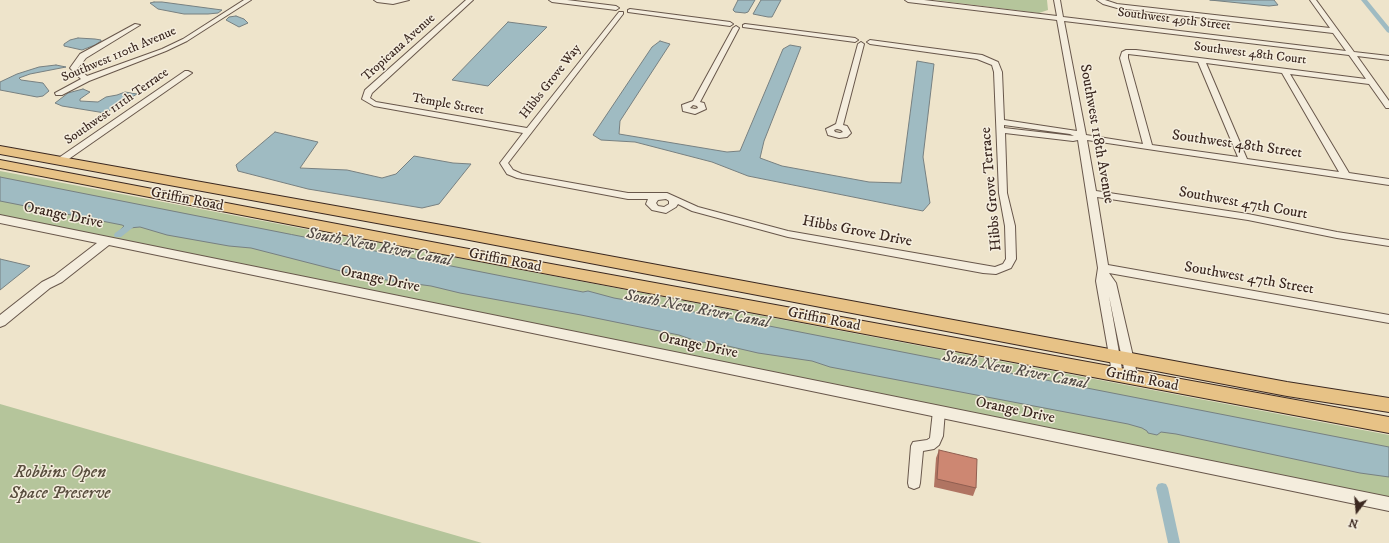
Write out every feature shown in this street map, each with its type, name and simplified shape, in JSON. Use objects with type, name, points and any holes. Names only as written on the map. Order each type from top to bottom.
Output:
[{"type":"main road","name":"Griffin Road","points":[[0,150],[464,234],[1389,406]]},
{"type":"main road","name":"Griffin Road","points":[[0,164],[1389,425]]},
{"type":"main road","points":[[152,193],[166,188],[176,182]]},
{"type":"main road","points":[[173,197],[181,192],[201,187]]},
{"type":"street","name":"Southwest 110th Avenue","points":[[59,93],[86,79],[164,50],[186,40],[248,0]]},
{"type":"street","points":[[377,0],[393,2],[406,0]]},
{"type":"street","name":"Tropicana Avenue","points":[[366,99],[368,92],[470,0]]},
{"type":"street","points":[[552,0],[618,11],[619,6],[627,6],[630,10],[733,26],[745,26],[858,42],[839,126]]},
{"type":"street","name":"Southwest 49th Street","points":[[908,0],[1389,58]]},
{"type":"street","name":"Southwest 118th Avenue","points":[[1057,0],[1092,193],[1103,270],[1101,281],[1122,357]]},
{"type":"street","points":[[1313,0],[1389,106]]},
{"type":"street","points":[[1102,1],[1117,6],[1335,31]]},
{"type":"street","name":"Hibbs Grove Way","points":[[618,11],[504,163],[505,167],[510,172],[520,176],[628,196]]},
{"type":"street","points":[[86,79],[74,68],[83,56],[137,25]]},
{"type":"street","points":[[696,103],[733,26]]},
{"type":"street","name":"Hibbs Grove Terrace","points":[[858,42],[868,44],[870,42],[979,57],[990,60],[995,64],[997,68],[1003,193],[1010,226],[1012,256],[1011,262],[1004,268]]},
{"type":"street","name":"Southwest 48th Court","points":[[1148,146],[1124,58],[1126,52],[1136,52],[1371,82]]},
{"type":"street","points":[[1201,60],[1244,160]]},
{"type":"street","points":[[1285,71],[1346,176]]},
{"type":"street","name":"Southwest 111th Terrace","points":[[60,161],[188,73]]},
{"type":"street","name":"Temple Street","points":[[366,99],[374,104],[528,131]]},
{"type":"street","name":"Southwest 48th Street","points":[[1000,126],[1073,139],[1081,136],[1389,182]]},
{"type":"street","name":"Southwest 47th Court","points":[[1092,193],[1248,217],[1389,244]]},
{"type":"street","points":[[628,196],[667,196],[672,198],[674,205],[666,210],[660,210],[628,196]]},
{"type":"street","points":[[653,207],[651,204],[652,200],[658,196]]},
{"type":"street","name":"Hibbs Grove Drive","points":[[672,198],[685,206],[796,236],[983,270],[996,271],[1004,268]]},
{"type":"street","name":"Hibbs Grove Drive","points":[[666,210],[681,209],[706,212]]},
{"type":"street","name":"Orange Drive","points":[[0,219],[101,241],[1389,504]]},
{"type":"street","points":[[0,322],[46,285],[58,279],[101,241]]},
{"type":"street","name":"Southwest 118th Avenue","points":[[1103,270],[1111,283],[1125,376]]},
{"type":"street","name":"Southwest 47th Street","points":[[1103,270],[1389,319]]},
{"type":"street","points":[[914,483],[917,446],[930,445],[935,441],[937,436],[939,411]]},
{"type":"green space","points":[[934,0],[1047,0],[1048,10],[1039,13]]},
{"type":"green space","points":[[0,171],[1389,435],[1389,499],[0,216]]},
{"type":"green space","name":"Robbins Open Space Preserve","points":[[0,404],[482,543],[0,543]]},
{"type":"water","points":[[738,0],[755,0],[748,12],[745,13],[735,12],[733,10]]},
{"type":"water","points":[[761,0],[781,0],[772,17],[753,14]]},
{"type":"water","points":[[1210,0],[1274,0],[1278,5],[1269,6]]},
{"type":"water","points":[[154,2],[222,10],[218,13],[184,14],[158,9],[150,3]]},
{"type":"water","points":[[236,16],[244,19],[248,23],[239,27],[226,20],[229,17]]},
{"type":"water","points":[[508,22],[547,27],[488,86],[452,80]]},
{"type":"water","points":[[78,38],[95,39],[101,41],[82,50],[64,46],[64,44],[70,40]]},
{"type":"water","points":[[660,41],[670,44],[620,121],[619,134],[727,152],[740,151],[783,49],[790,45],[801,47],[764,141],[760,158],[782,166],[869,182],[901,183],[917,61],[934,64],[923,157],[930,203],[923,211],[748,176],[712,162],[635,142],[601,140],[593,135],[652,47]]},
{"type":"water","points":[[56,65],[66,67],[30,74],[19,78],[21,80],[43,83],[49,91],[43,96],[37,97],[0,90],[0,82],[17,74],[39,67]]},
{"type":"water","points":[[83,89],[90,92],[80,99],[80,101],[98,102],[106,97],[125,92],[137,94],[105,113],[62,106],[55,103],[68,93]]},
{"type":"water","points":[[275,132],[318,142],[300,168],[347,170],[382,178],[396,174],[414,156],[453,163],[471,164],[439,204],[422,208],[308,189],[238,171],[236,165]]},
{"type":"water","points":[[0,177],[583,292],[588,291],[614,298],[723,317],[1389,447],[1389,477],[1360,473],[1176,434],[1161,432],[1157,435],[1148,433],[1142,428],[1128,424],[830,367],[812,361],[758,353],[715,343],[699,342],[679,335],[581,315],[460,293],[431,286],[364,277],[251,248],[229,246],[167,235],[140,227],[129,228],[126,231],[120,230],[124,226],[0,201]]},
{"type":"water","points":[[0,259],[30,266],[0,290]]},
{"type":"building","points":[[939,450],[977,459],[976,488],[937,479]]},
{"type":"waterway","points":[[1364,0],[1389,31]]},
{"type":"waterway","points":[[118,235],[133,223]]},
{"type":"waterway","points":[[1162,488],[1174,543]]},
{"type":"water label","name":"South New River Canal","points":[[379,248]]},
{"type":"water label","name":"South New River Canal","points":[[697,310]]},
{"type":"water label","name":"South New River Canal","points":[[1015,371]]}]
